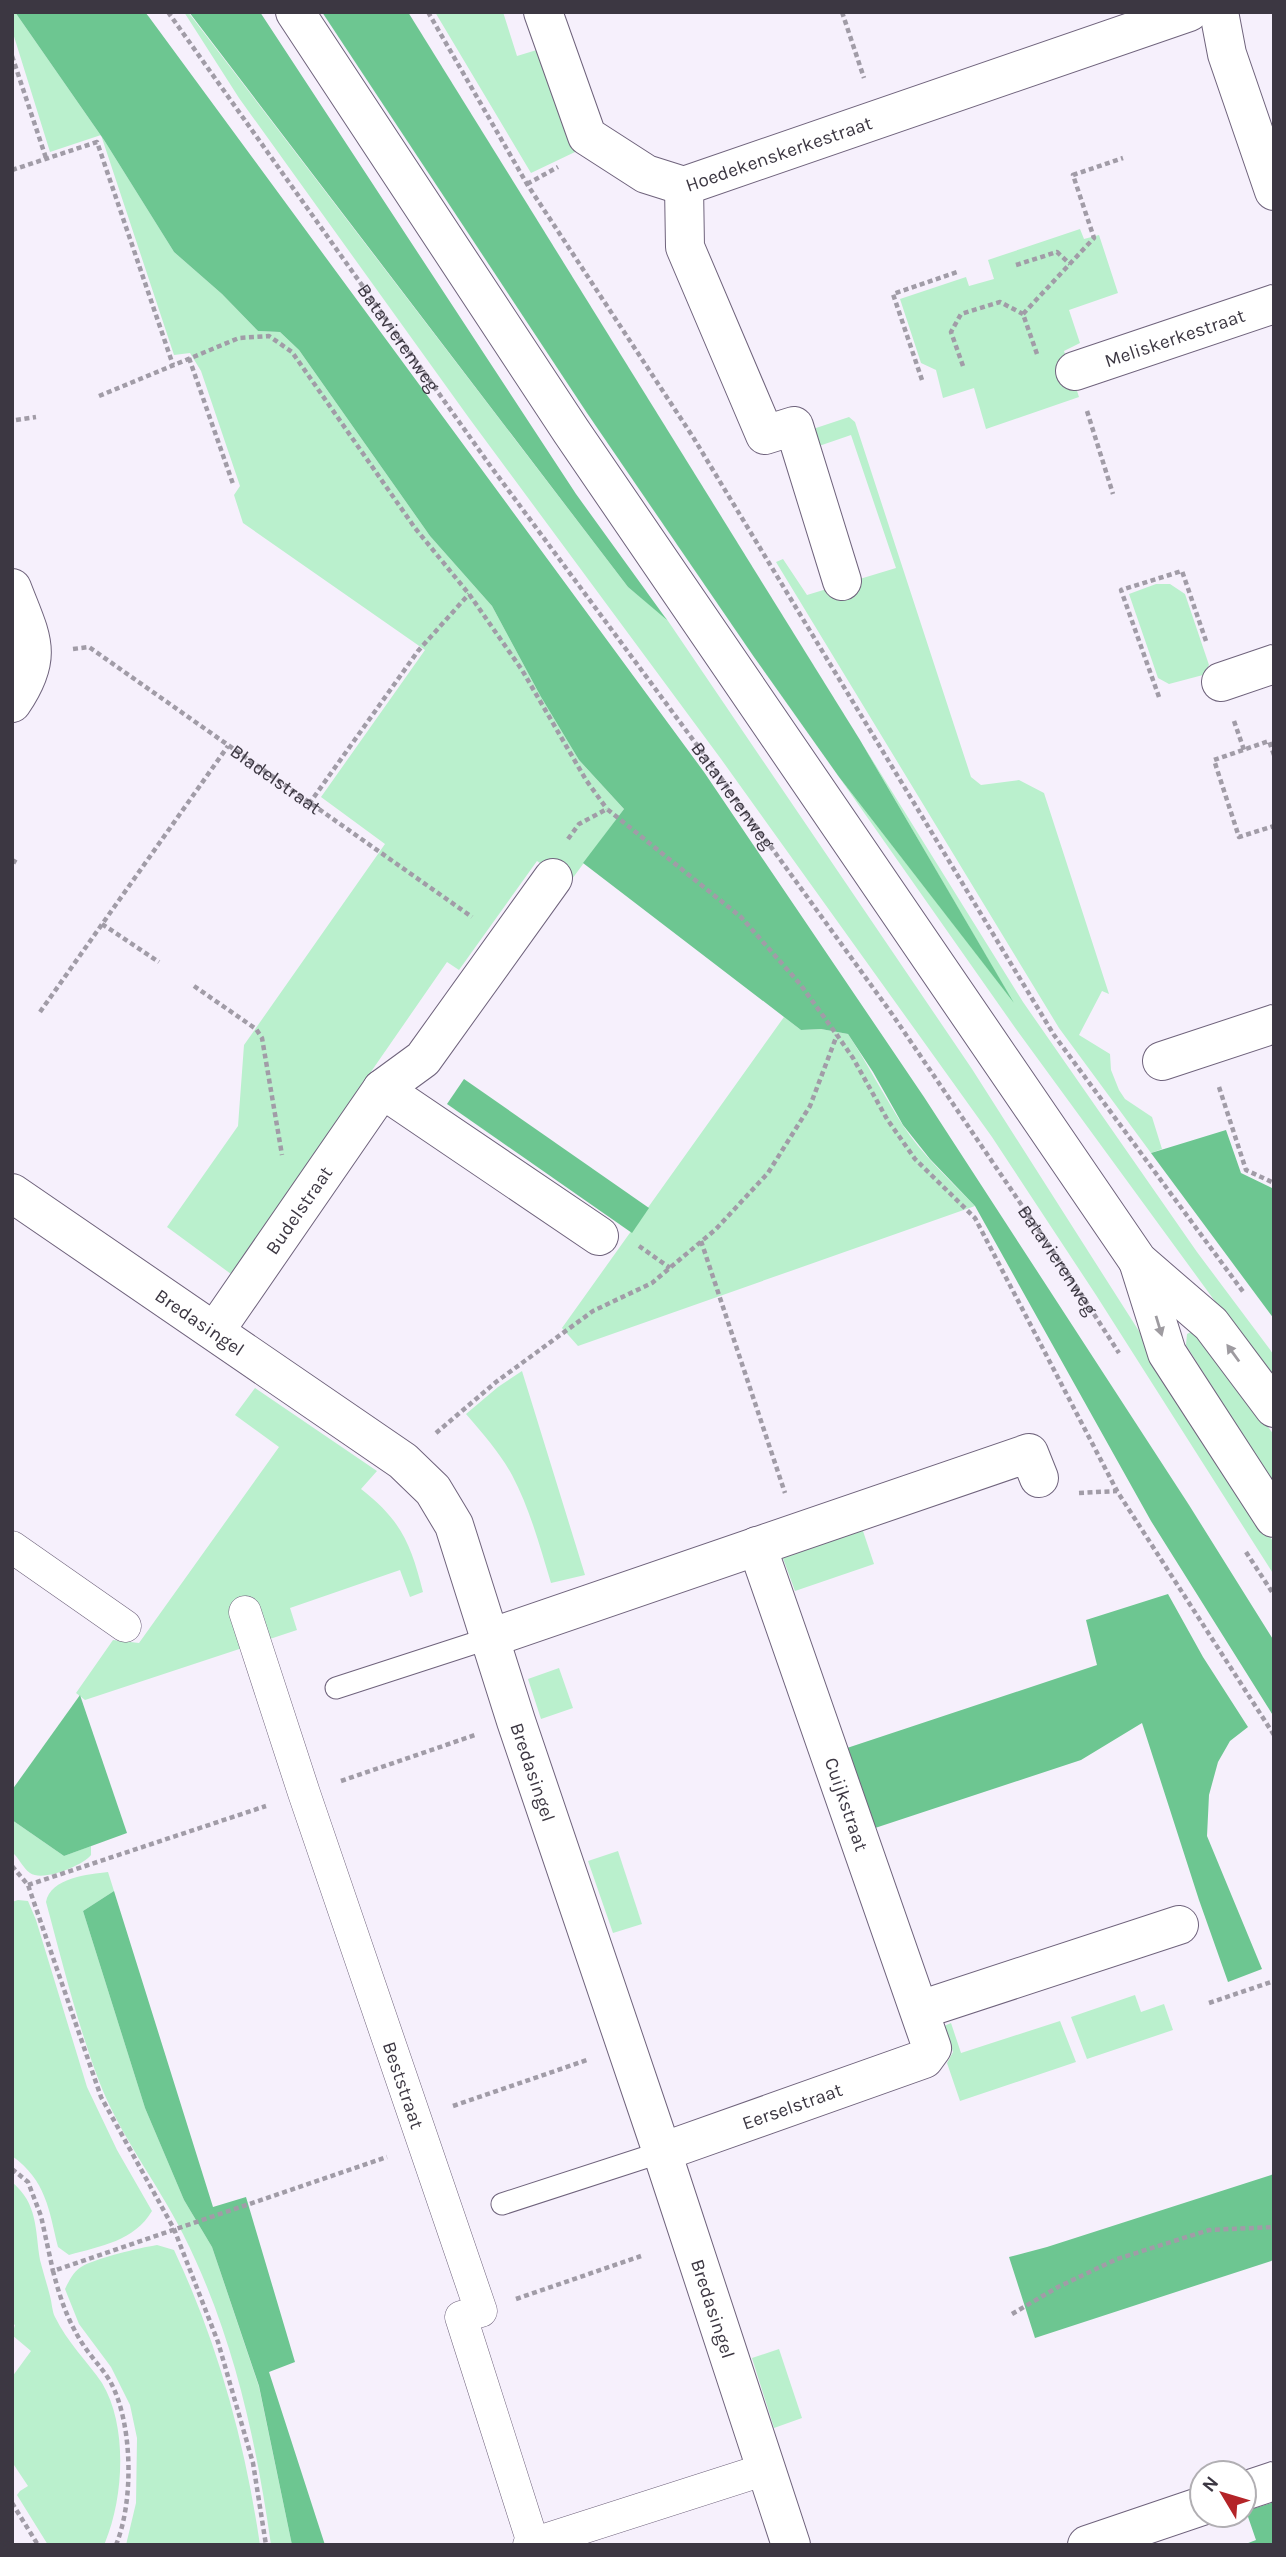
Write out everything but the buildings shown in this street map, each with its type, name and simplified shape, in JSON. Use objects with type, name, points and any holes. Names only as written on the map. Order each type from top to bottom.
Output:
[{"type":"street","points":[[295,12],[571,431],[1138,1261],[1211,1324],[1274,1408]]},
{"type":"street","points":[[543,12],[587,136],[646,174],[684,186]]},
{"type":"street","name":"Hoedekenskerkestraat","points":[[842,581],[794,426],[765,435],[685,247],[684,186],[1188,12]]},
{"type":"street","points":[[1219,12],[1227,54],[1274,191]]},
{"type":"street","name":"Meliskerkestraat","points":[[1058,369],[1274,304]]},
{"type":"street","points":[[12,589],[34,653],[27,680],[12,703]]},
{"type":"street","points":[[1221,682],[1274,664]]},
{"type":"street","name":"Budelstraat","points":[[215,1331],[382,1089],[423,1059],[553,878]]},
{"type":"street","points":[[1162,1061],[1274,1024]]},
{"type":"street","points":[[382,1089],[599,1236]]},
{"type":"street","name":"Bredasingel","points":[[12,1193],[403,1461],[433,1490],[454,1525],[516,1721],[791,2545]]},
{"type":"street","points":[[1138,1261],[1167,1353],[1274,1517]]},
{"type":"street","points":[[490,1638],[1029,1453],[1039,1478]]},
{"type":"street","points":[[12,1546],[125,1626]]},
{"type":"street","name":"Cuijkstraat","points":[[757,1546],[920,2010],[932,2048],[924,2059]]},
{"type":"street","name":"Beststraat","points":[[245,1612],[481,2311]]},
{"type":"street","points":[[920,2010],[1179,1925]]},
{"type":"street","name":"Eerselstraat","points":[[662,2152],[924,2059]]},
{"type":"street","points":[[481,2311],[461,2317],[531,2544],[766,2469]]},
{"type":"street","points":[[1087,2545],[1188,2511]]},
{"type":"lane","points":[[337,1688],[490,1638]]},
{"type":"lane","points":[[502,2204],[662,2152]]},
{"type":"path","name":"Batavierenweg","points":[[168,12],[489,464],[892,1014],[1124,1360]]},
{"type":"path","points":[[428,12],[527,184],[693,437],[1054,1035],[1250,1300]]},
{"type":"path","points":[[842,12],[878,119]]},
{"type":"path","points":[[12,56],[46,158]]},
{"type":"path","points":[[12,170],[97,142],[173,365]]},
{"type":"path","points":[[1023,314],[1094,238],[1073,175],[1123,158]]},
{"type":"path","points":[[1016,265],[1057,252],[1070,264]]},
{"type":"path","points":[[922,380],[893,294],[957,272]]},
{"type":"path","points":[[963,366],[951,332],[961,314],[1000,302],[1023,314],[1058,369],[1113,494]]},
{"type":"path","points":[[99,396],[239,338],[269,336],[292,352],[415,528],[469,594],[522,670],[586,780],[607,809],[741,917],[800,984],[837,1035],[887,1119],[915,1159],[975,1218],[1117,1491],[1274,1735]]},
{"type":"path","points":[[190,358],[233,484]]},
{"type":"path","points":[[16,420],[36,417]]},
{"type":"path","points":[[1159,697],[1121,590],[1182,571],[1221,682]]},
{"type":"path","points":[[309,804],[418,651],[469,594]]},
{"type":"path","name":"Bladelstraat","points":[[34,653],[89,648],[507,942]]},
{"type":"path","points":[[1274,755],[1269,741],[1214,760],[1239,837],[1274,826]]},
{"type":"path","points":[[40,1012],[228,746]]},
{"type":"path","points":[[553,878],[561,847],[579,824],[607,809]]},
{"type":"path","points":[[12,860],[19,864]]},
{"type":"path","points":[[102,924],[159,962]]},
{"type":"path","points":[[194,986],[256,1029],[262,1038],[292,1220]]},
{"type":"path","points":[[403,1461],[496,1381],[593,1311],[652,1283],[701,1241],[768,1173],[810,1106],[837,1035]]},
{"type":"path","points":[[1205,1047],[1246,1170],[1274,1183]]},
{"type":"path","points":[[701,1241],[798,1533]]},
{"type":"path","points":[[1039,1478],[1058,1494],[1117,1491]]},
{"type":"path","points":[[1244,1548],[1274,1595]]},
{"type":"path","points":[[28,1885],[516,1721]]},
{"type":"path","points":[[12,1866],[28,1885],[101,2097],[174,2229],[222,2356],[253,2463],[266,2545]]},
{"type":"path","points":[[1209,2003],[1274,1981]]},
{"type":"path","points":[[53,2271],[174,2229],[420,2132],[454,2106],[626,2046]]},
{"type":"path","points":[[454,2106],[458,2119]]},
{"type":"path","points":[[12,2169],[28,2182],[41,2216],[63,2308],[83,2344],[109,2381],[123,2412],[127,2445],[127,2487],[121,2532],[116,2545]]},
{"type":"path","points":[[1012,2314],[1058,2287],[1117,2259],[1209,2230],[1274,2227]]},
{"type":"path","points":[[481,2311],[641,2256]]},
{"type":"path","points":[[12,2504],[38,2545]]},
{"type":"green space","points":[[12,12],[15,12],[101,135],[50,152],[12,30]]},
{"type":"green space","points":[[15,12],[145,12],[149,17],[704,772],[924,1097],[1189,1505],[1274,1641],[1274,1717],[1151,1521],[975,1206],[930,1159],[903,1125],[848,1034],[821,1029],[801,1030],[583,863],[624,809],[579,760],[492,606],[430,536],[299,350],[280,332],[258,331],[222,294],[174,252],[104,140]]},
{"type":"green space","points":[[184,12],[188,12],[628,587],[666,618],[972,1069],[1274,1543],[1274,1575],[992,1137],[721,759],[469,418],[239,98]]},
{"type":"green space","points":[[189,12],[260,12],[576,494],[667,620],[628,587]]},
{"type":"green space","points":[[322,12],[408,12],[860,740],[1014,1003],[839,777],[754,657],[587,413]]},
{"type":"green space","points":[[435,12],[503,12],[517,56],[540,49],[575,152],[531,173]]},
{"type":"green space","points":[[101,136],[174,252],[222,294],[258,331],[280,332],[299,350],[430,536],[492,606],[579,760],[624,809],[569,883],[537,861],[459,970],[447,962],[231,1274],[167,1227],[238,1126],[244,1045],[385,844],[321,797],[425,650],[243,523],[234,495],[240,486],[201,371],[190,353],[174,355]]},
{"type":"green space","points":[[1080,229],[1084,239],[1099,235],[1118,293],[1069,310],[1080,343],[1064,351],[1079,397],[986,429],[974,388],[943,398],[936,370],[921,363],[900,299],[966,277],[969,286],[994,279],[988,260]]},
{"type":"green space","points":[[849,417],[855,422],[971,777],[981,785],[1019,780],[1044,793],[1109,994],[1102,991],[1079,1035],[1110,1054],[1111,1070],[1119,1090],[1125,1099],[1152,1117],[1162,1149],[1151,1153],[1059,1028],[776,562],[783,559],[807,595],[896,568],[851,435],[819,446],[813,429]]},
{"type":"green space","points":[[1156,584],[1170,584],[1185,594],[1209,665],[1203,675],[1169,684],[1158,678],[1129,594]]},
{"type":"green space","points":[[863,745],[1023,1002],[1197,1252],[1274,1355],[1274,1382],[1016,1029],[839,777],[1010,997]]},
{"type":"green space","points":[[784,1017],[801,1030],[821,1029],[848,1034],[918,1146],[975,1206],[578,1346],[562,1328]]},
{"type":"green space","points":[[464,1079],[649,1208],[632,1233],[447,1104]]},
{"type":"green space","points":[[1226,1130],[1241,1173],[1274,1189],[1274,1319],[1151,1153]]},
{"type":"green space","points":[[1193,1331],[1199,1334],[1274,1435],[1274,1485],[1186,1345],[1187,1334]]},
{"type":"green space","points":[[522,1371],[585,1575],[551,1583],[539,1542],[512,1475],[497,1451],[466,1414]]},
{"type":"green space","points":[[255,1388],[377,1471],[361,1489],[386,1511],[402,1534],[409,1546],[423,1592],[410,1597],[400,1570],[290,1608],[297,1630],[85,1700],[76,1693],[113,1640],[139,1643],[279,1447],[235,1415]]},
{"type":"green space","points":[[861,1525],[874,1564],[795,1591],[781,1553]]},
{"type":"green space","points":[[1168,1594],[1203,1657],[1248,1727],[1230,1741],[1218,1762],[1209,1795],[1207,1836],[1262,1969],[1228,1982],[1142,1723],[1081,1760],[866,1831],[841,1750],[1097,1665],[1086,1620]]},
{"type":"green space","points":[[559,1668],[573,1708],[541,1719],[528,1679]]},
{"type":"green space","points":[[80,1695],[127,1833],[64,1856],[12,1820],[12,1790]]},
{"type":"green space","points":[[12,1820],[64,1856],[91,1846],[91,1855],[80,1864],[53,1874],[44,1876],[30,1873],[12,1852]]},
{"type":"green space","points":[[618,1851],[642,1924],[613,1933],[588,1861]]},
{"type":"green space","points":[[108,1872],[114,1891],[83,1911],[145,2108],[184,2200],[212,2247],[259,2387],[292,2545],[271,2545],[258,2465],[240,2386],[215,2308],[183,2234],[128,2140],[99,2081],[64,1969],[46,1902],[49,1894],[62,1882]]},
{"type":"green space","points":[[114,1891],[213,2207],[246,2197],[295,2362],[269,2372],[325,2545],[292,2545],[259,2386],[212,2247],[184,2200],[145,2108],[83,1911]]},
{"type":"green space","points":[[28,1901],[36,1920],[87,2087],[117,2150],[152,2211],[145,2221],[126,2236],[69,2255],[58,2247],[39,2186],[23,2165],[12,2156],[12,1902]]},
{"type":"green space","points":[[1135,1995],[1141,2012],[1164,2004],[1173,2030],[1087,2059],[1071,2017]]},
{"type":"green space","points":[[1060,2021],[1076,2062],[960,2101],[947,2063],[953,2052],[944,2026],[951,2023],[961,2053]]},
{"type":"green space","points":[[1274,2174],[1274,2260],[1035,2338],[1009,2257]]},
{"type":"green space","points":[[12,2182],[31,2208],[40,2260],[55,2317],[102,2383],[116,2420],[119,2485],[111,2527],[104,2545],[48,2545],[17,2495],[28,2486],[12,2462],[12,2377],[31,2351],[12,2335],[15,2325],[12,2323]]},
{"type":"green space","points":[[157,2245],[174,2250],[217,2357],[238,2431],[260,2545],[126,2545],[136,2503],[137,2438],[130,2405],[111,2367],[79,2324],[65,2289],[81,2267],[118,2254]]},
{"type":"green space","points":[[779,2349],[802,2418],[774,2428],[752,2358]]},
{"type":"green space","points":[[1274,2502],[1274,2545],[1243,2545],[1256,2540],[1252,2529],[1258,2529],[1258,2507]]}]
